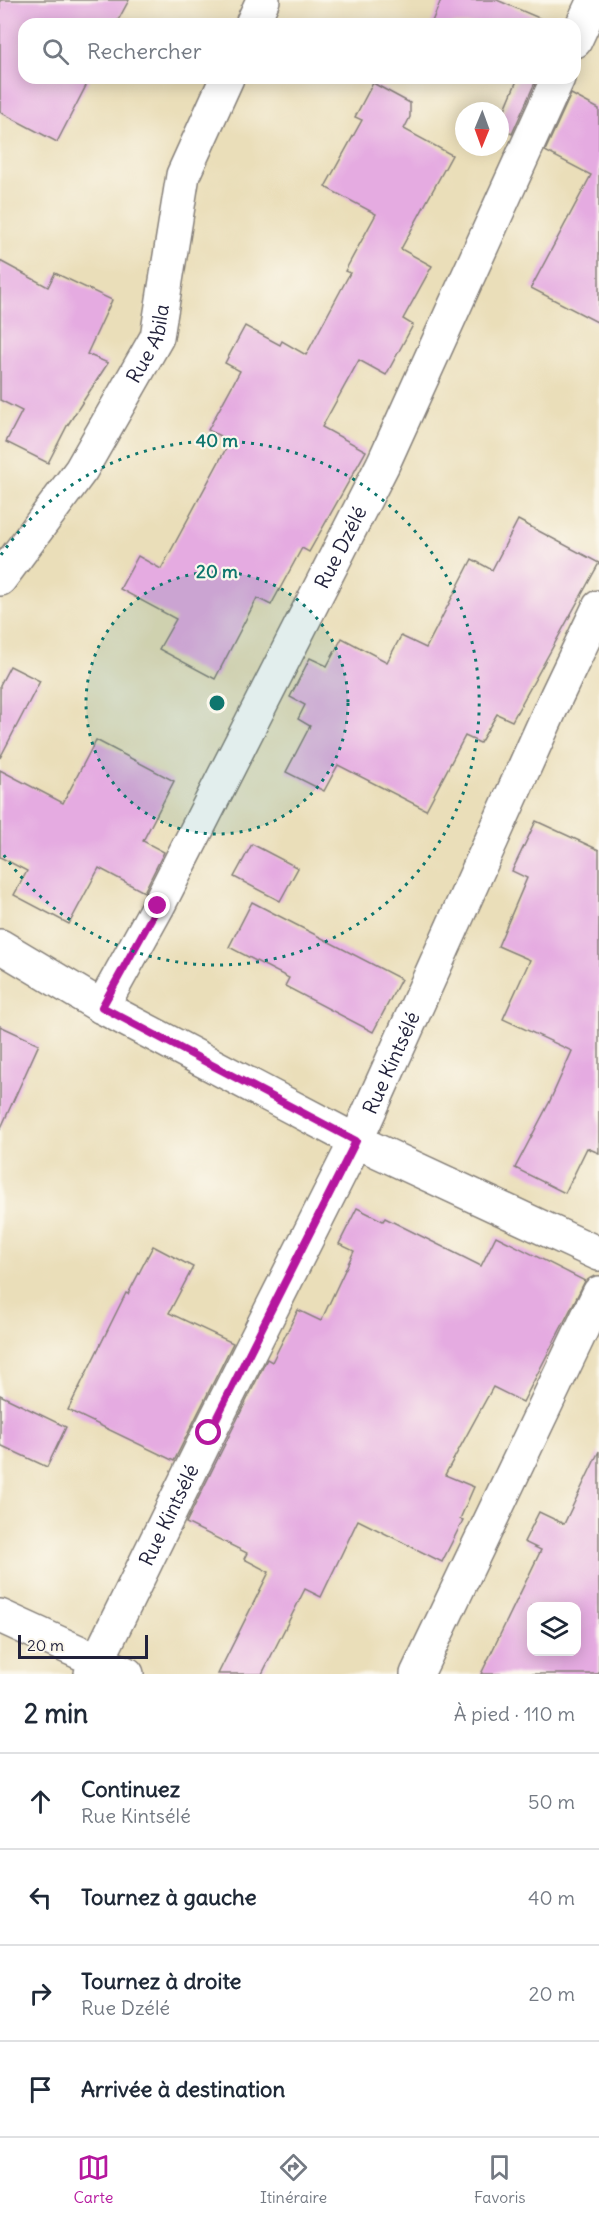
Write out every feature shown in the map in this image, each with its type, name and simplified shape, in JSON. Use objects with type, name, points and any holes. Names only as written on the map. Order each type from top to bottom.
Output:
[{"type":"street","points":[[255,18],[263,0]]},
{"type":"street","points":[[581,28],[594,0]]},
{"type":"street","name":"Rue Abila","points":[[0,579],[81,470],[157,337],[183,175],[224,84]]},
{"type":"street","name":"Rue Dzélé","points":[[102,1007],[158,906],[383,464],[555,84]]},
{"type":"street","name":"Rue Kintsélé","points":[[94,1667],[356,1141],[599,606]]},
{"type":"street","points":[[0,946],[102,1007],[356,1141],[599,1254]]},
{"type":"street","points":[[417,1674],[599,1293]]},
{"type":"street","points":[[0,1616],[94,1667],[127,1674]]},
{"type":"building","points":[[0,0],[129,0],[119,18],[18,18],[18,84],[87,84],[57,142],[0,112]]},
{"type":"building","points":[[441,0],[497,0],[539,18],[434,18]]},
{"type":"building","points":[[372,84],[375,84],[410,103],[410,117],[404,129],[452,155],[401,249],[432,266],[403,319],[413,325],[386,375],[359,360],[322,427],[366,451],[309,552],[302,548],[271,605],[257,598],[215,679],[159,649],[176,619],[120,589],[138,556],[161,569],[230,441],[208,430],[240,371],[225,363],[245,326],[280,345],[282,341],[306,355],[350,273],[345,271],[376,214],[325,187],[362,120],[355,117]]},
{"type":"building","points":[[515,84],[534,84],[512,134],[509,132],[508,102]]},
{"type":"building","points":[[571,94],[599,109],[599,323],[531,288],[591,175],[545,151]]},
{"type":"building","points":[[0,261],[48,287],[55,273],[112,300],[87,354],[108,363],[67,426],[48,463],[6,442],[22,411],[0,400]]},
{"type":"building","points":[[518,520],[599,563],[512,721],[497,714],[480,743],[465,736],[426,810],[338,765],[324,791],[286,772],[310,726],[298,719],[305,705],[290,697],[310,658],[327,666],[342,638],[387,662],[401,636],[426,648],[472,559],[492,570]]},
{"type":"building","points":[[10,666],[40,681],[0,758],[0,685]]},
{"type":"building","points":[[96,740],[174,781],[143,841],[164,852],[144,892],[99,868],[69,924],[14,895],[27,871],[0,857],[0,770],[63,803]]},
{"type":"building","points":[[536,821],[599,850],[599,1153],[587,1148],[565,1193],[515,1168],[549,1103],[572,1051],[503,1019],[530,960],[498,946],[527,878],[512,871]]},
{"type":"building","points":[[252,844],[298,868],[280,901],[234,877]]},
{"type":"building","points":[[252,902],[401,979],[373,1032],[285,986],[289,978],[229,947]]},
{"type":"building","points":[[0,1026],[39,1044],[0,1130]]},
{"type":"building","points":[[357,1208],[383,1221],[385,1218],[481,1266],[496,1236],[585,1281],[523,1402],[493,1387],[445,1475],[474,1487],[460,1519],[463,1520],[442,1562],[358,1520],[321,1597],[305,1589],[262,1674],[218,1674],[269,1572],[244,1559],[247,1553],[186,1523],[267,1359],[272,1362],[298,1310],[321,1321],[354,1251],[339,1244]]},
{"type":"building","points":[[153,1246],[193,1267],[169,1313],[233,1343],[174,1461],[68,1410],[126,1293],[128,1294]]},
{"type":"building","points":[[0,1395],[66,1427],[47,1467],[0,1445]]},
{"type":"building","points":[[599,1451],[599,1674],[481,1674],[541,1550],[524,1542],[539,1512],[564,1524]]},
{"type":"route","points":[[158,906],[102,1007],[356,1141],[209,1433]]}]
